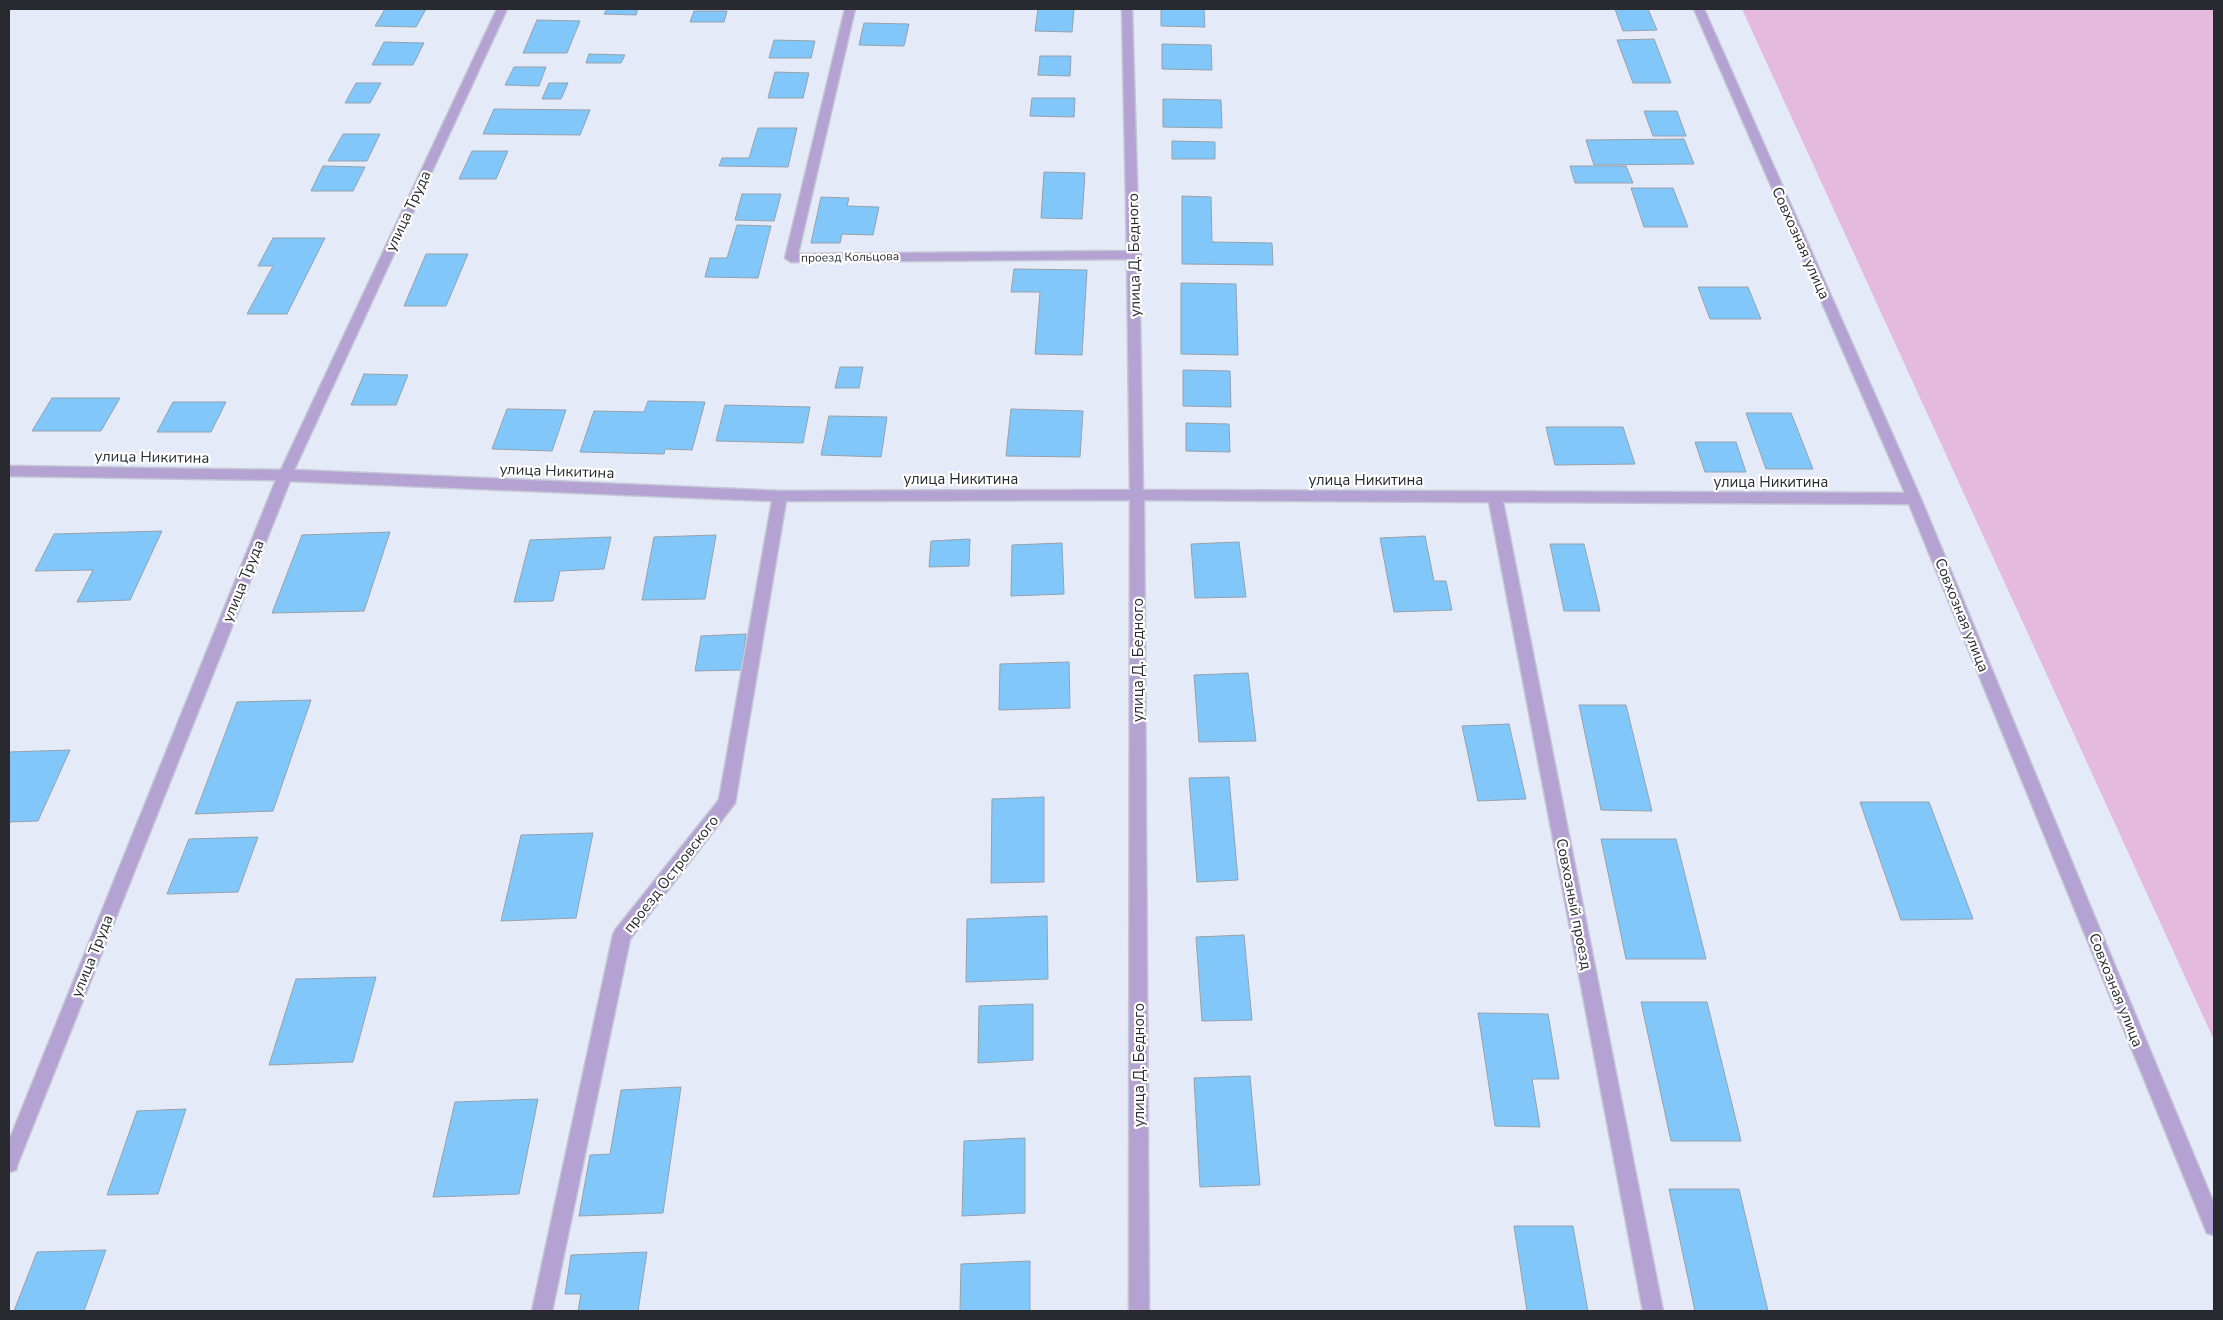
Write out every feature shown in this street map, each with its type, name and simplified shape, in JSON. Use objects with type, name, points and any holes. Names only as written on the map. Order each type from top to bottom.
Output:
[{"type":"street","name":"улица Труда","points":[[9,1163],[285,475],[502,9]]},
{"type":"street","name":"проезд Кольцова","points":[[850,9],[791,258],[1135,255]]},
{"type":"street","name":"улица Д. Бедного","points":[[1127,9],[1135,255],[1138,495],[1139,1311]]},
{"type":"street","name":"Совхозная улица","points":[[1699,9],[1914,499],[2214,1226]]},
{"type":"street","name":"улица Никитина","points":[[9,471],[285,475],[780,496],[1138,495],[1914,499]]},
{"type":"street","name":"проезд Островского","points":[[542,1311],[622,935],[727,804],[780,496]]},
{"type":"street","name":"Совхозный проезд","points":[[1495,497],[1653,1311]]},
{"type":"shaded area","points":[[1742,9],[2214,9],[2214,1040]]},
{"type":"building","points":[[385,9],[426,9],[416,27],[375,26]]},
{"type":"building","points":[[607,9],[638,9],[636,15],[604,14]]},
{"type":"building","points":[[1038,9],[1074,9],[1072,32],[1035,31]]},
{"type":"building","points":[[1161,9],[1204,9],[1205,27],[1161,26]]},
{"type":"building","points":[[1615,9],[1648,9],[1657,30],[1623,31]]},
{"type":"building","points":[[694,11],[727,11],[724,22],[690,22]]},
{"type":"building","points":[[537,20],[580,21],[567,53],[523,53]]},
{"type":"building","points":[[864,23],[909,24],[904,46],[859,45]]},
{"type":"building","points":[[1654,39],[1671,83],[1633,83],[1617,40]]},
{"type":"building","points":[[774,40],[815,41],[811,58],[769,58]]},
{"type":"building","points":[[384,42],[424,43],[413,65],[372,65]]},
{"type":"building","points":[[1162,44],[1211,45],[1212,70],[1162,69]]},
{"type":"building","points":[[589,54],[625,55],[621,63],[586,63]]},
{"type":"building","points":[[1040,56],[1071,56],[1070,76],[1038,75]]},
{"type":"building","points":[[514,67],[546,67],[539,86],[505,85]]},
{"type":"building","points":[[775,72],[809,73],[803,98],[768,98]]},
{"type":"building","points":[[356,83],[381,83],[370,103],[345,103]]},
{"type":"building","points":[[549,83],[568,83],[561,99],[542,99]]},
{"type":"building","points":[[1032,98],[1075,98],[1074,117],[1030,116]]},
{"type":"building","points":[[1163,99],[1221,100],[1222,128],[1163,127]]},
{"type":"building","points":[[494,109],[590,110],[580,135],[483,134]]},
{"type":"building","points":[[1644,111],[1677,111],[1686,136],[1653,136]]},
{"type":"building","points":[[758,128],[797,128],[788,167],[719,166],[722,158],[749,158]]},
{"type":"building","points":[[343,134],[380,134],[367,161],[328,161]]},
{"type":"building","points":[[1684,139],[1694,164],[1594,165],[1586,140]]},
{"type":"building","points":[[1172,141],[1215,142],[1215,159],[1172,159]]},
{"type":"building","points":[[472,151],[508,151],[496,179],[459,179]]},
{"type":"building","points":[[323,166],[365,167],[353,191],[311,191]]},
{"type":"building","points":[[1570,166],[1626,166],[1633,183],[1575,183]]},
{"type":"building","points":[[1044,172],[1085,173],[1082,219],[1041,218]]},
{"type":"building","points":[[1631,188],[1673,188],[1688,227],[1644,227]]},
{"type":"building","points":[[742,194],[781,194],[774,221],[735,220]]},
{"type":"building","points":[[1182,196],[1211,197],[1212,242],[1272,243],[1273,265],[1182,264]]},
{"type":"building","points":[[821,197],[849,198],[847,206],[879,207],[873,235],[842,234],[840,243],[811,243]]},
{"type":"building","points":[[737,225],[771,226],[758,278],[705,277],[710,258],[727,258]]},
{"type":"building","points":[[273,238],[325,238],[287,314],[247,314],[273,266],[258,266]]},
{"type":"building","points":[[426,254],[468,254],[446,306],[404,306]]},
{"type":"building","points":[[1014,269],[1087,270],[1082,355],[1035,354],[1040,292],[1011,292]]},
{"type":"building","points":[[1181,283],[1236,284],[1238,355],[1181,354]]},
{"type":"building","points":[[1698,287],[1748,287],[1761,319],[1710,319]]},
{"type":"building","points":[[840,367],[863,367],[859,388],[835,388]]},
{"type":"building","points":[[1183,370],[1230,371],[1231,407],[1183,406]]},
{"type":"building","points":[[364,374],[408,375],[396,405],[351,405]]},
{"type":"building","points":[[52,398],[120,398],[101,431],[32,431]]},
{"type":"building","points":[[648,401],[705,402],[692,450],[665,449],[664,454],[580,452],[594,411],[644,412]]},
{"type":"building","points":[[173,402],[226,402],[211,432],[157,432]]},
{"type":"building","points":[[725,405],[810,407],[803,443],[716,441]]},
{"type":"building","points":[[507,409],[566,410],[552,451],[492,449]]},
{"type":"building","points":[[1011,409],[1083,411],[1080,457],[1006,456]]},
{"type":"building","points":[[1746,413],[1791,413],[1813,469],[1766,469]]},
{"type":"building","points":[[829,416],[887,417],[881,457],[821,455]]},
{"type":"building","points":[[1186,423],[1229,424],[1230,452],[1186,451]]},
{"type":"building","points":[[1546,427],[1623,427],[1635,464],[1555,465]]},
{"type":"building","points":[[1695,442],[1736,442],[1746,472],[1705,472]]},
{"type":"building","points":[[162,531],[130,600],[77,602],[93,570],[35,571],[54,534]]},
{"type":"building","points":[[390,532],[364,611],[272,613],[302,535]]},
{"type":"building","points":[[716,535],[705,599],[642,600],[654,537]]},
{"type":"building","points":[[1425,536],[1434,581],[1446,581],[1452,610],[1394,612],[1380,538]]},
{"type":"building","points":[[611,537],[604,569],[560,571],[553,601],[514,602],[530,540]]},
{"type":"building","points":[[970,539],[969,566],[929,567],[931,541]]},
{"type":"building","points":[[1239,542],[1246,597],[1195,598],[1191,544]]},
{"type":"building","points":[[1062,543],[1064,594],[1011,596],[1012,545]]},
{"type":"building","points":[[1550,544],[1584,544],[1600,611],[1564,611]]},
{"type":"building","points":[[746,634],[742,670],[695,671],[701,636]]},
{"type":"building","points":[[1069,662],[1070,708],[999,710],[1000,664]]},
{"type":"building","points":[[1248,673],[1256,741],[1199,742],[1194,675]]},
{"type":"building","points":[[311,700],[273,811],[195,814],[237,702]]},
{"type":"building","points":[[1579,705],[1626,705],[1652,811],[1601,810]]},
{"type":"building","points":[[1509,724],[1526,799],[1478,801],[1462,726]]},
{"type":"building","points":[[70,750],[38,821],[9,822],[9,752]]},
{"type":"building","points":[[1229,777],[1238,880],[1197,882],[1189,778]]},
{"type":"building","points":[[1044,797],[1044,882],[991,883],[992,799]]},
{"type":"building","points":[[1860,802],[1929,802],[1973,919],[1901,920]]},
{"type":"building","points":[[593,833],[576,918],[501,921],[521,835]]},
{"type":"building","points":[[258,837],[238,892],[167,894],[189,839]]},
{"type":"building","points":[[1601,839],[1676,839],[1706,959],[1626,959]]},
{"type":"building","points":[[1047,916],[1048,979],[966,982],[967,919]]},
{"type":"building","points":[[1244,935],[1252,1020],[1202,1021],[1196,937]]},
{"type":"building","points":[[376,977],[353,1062],[269,1065],[296,979]]},
{"type":"building","points":[[1641,1002],[1707,1002],[1741,1141],[1671,1141]]},
{"type":"building","points":[[1033,1004],[1033,1060],[978,1063],[979,1006]]},
{"type":"building","points":[[1478,1013],[1548,1014],[1559,1079],[1532,1079],[1540,1127],[1495,1126]]},
{"type":"building","points":[[1250,1076],[1260,1185],[1200,1187],[1194,1078]]},
{"type":"building","points":[[681,1087],[663,1213],[579,1216],[590,1155],[610,1154],[621,1090]]},
{"type":"building","points":[[538,1099],[519,1194],[433,1197],[455,1102]]},
{"type":"building","points":[[186,1109],[158,1194],[107,1195],[137,1111]]},
{"type":"building","points":[[1025,1138],[1025,1213],[962,1216],[964,1141]]},
{"type":"building","points":[[1669,1189],[1739,1189],[1768,1311],[1695,1311]]},
{"type":"building","points":[[1514,1226],[1573,1226],[1588,1311],[1527,1311]]},
{"type":"building","points":[[106,1250],[84,1311],[14,1311],[37,1252]]},
{"type":"building","points":[[647,1252],[638,1311],[578,1311],[581,1294],[565,1294],[571,1255]]},
{"type":"building","points":[[1030,1261],[1030,1311],[960,1311],[961,1264]]}]
